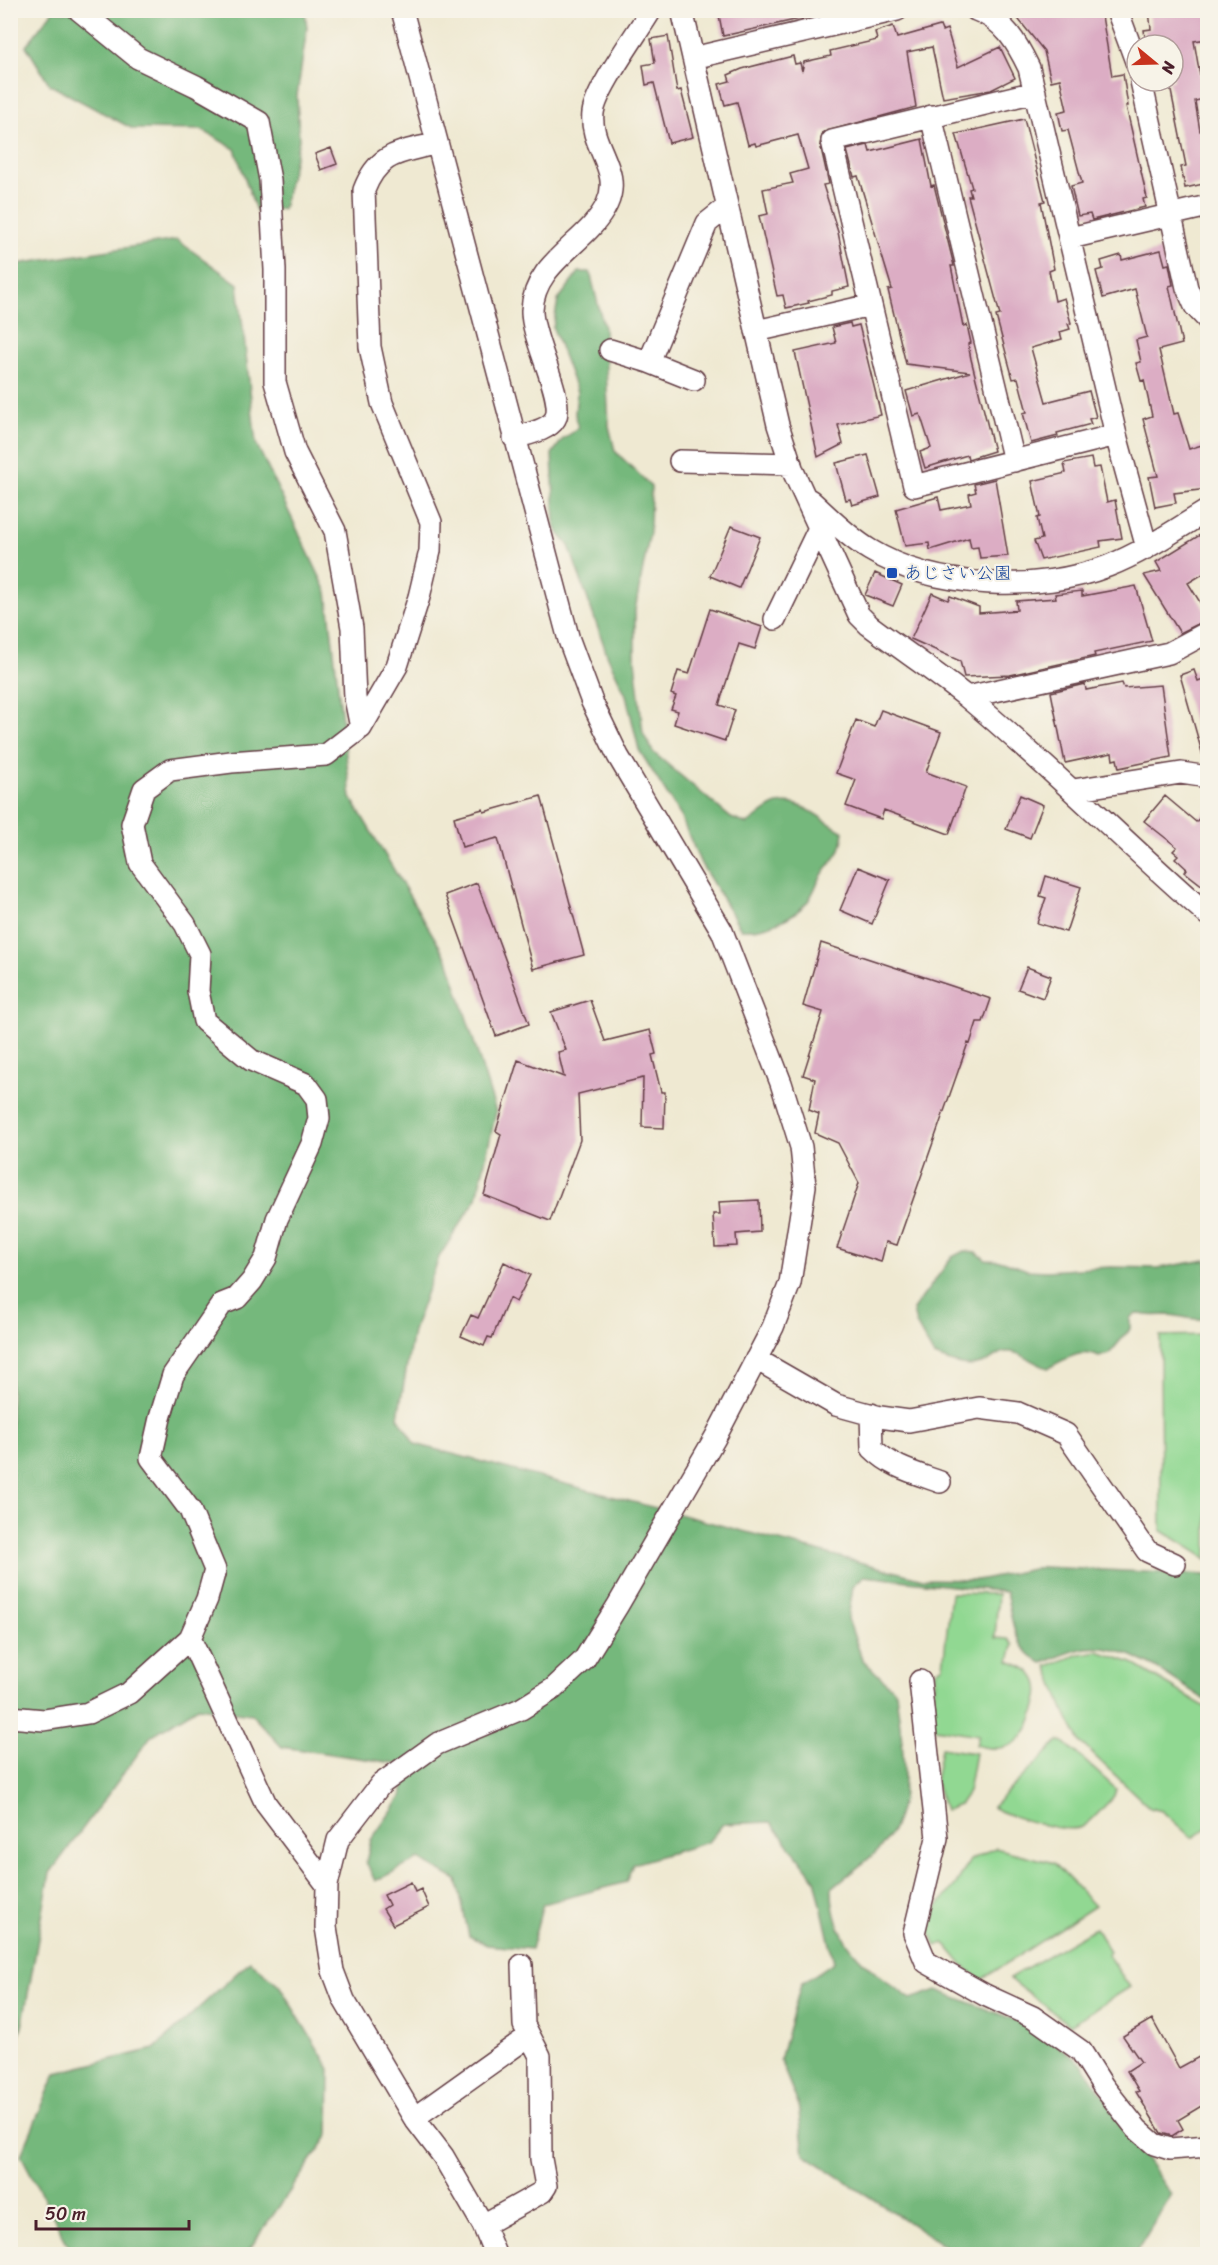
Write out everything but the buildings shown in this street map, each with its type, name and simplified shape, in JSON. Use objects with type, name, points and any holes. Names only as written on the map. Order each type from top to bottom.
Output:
[{"type":"street","points":[[79,10],[138,58],[196,86],[259,123],[270,180],[275,270],[275,382],[295,452],[335,531],[352,628],[355,698],[361,728]]},
{"type":"street","points":[[402,10],[568,640],[592,702],[618,756],[722,931],[781,1083],[801,1147],[805,1186],[790,1283],[756,1359],[716,1438],[584,1660],[553,1689],[521,1708],[437,1744],[381,1784],[338,1840],[327,1886],[326,1927],[333,1971],[344,2000],[414,2118],[443,2156],[483,2225],[495,2254]]},
{"type":"street","points":[[514,438],[543,429],[555,420],[558,404],[534,334],[532,308],[539,285],[553,263],[595,222],[607,205],[612,189],[612,174],[593,131],[595,102],[651,10]]},
{"type":"street","points":[[682,10],[778,425],[791,464],[859,615],[869,625],[967,698],[1073,790],[1126,842],[1208,915]]},
{"type":"street","points":[[693,58],[809,20],[897,10]]},
{"type":"street","points":[[976,10],[1000,24],[1018,43],[1029,68],[1116,435],[1147,548]]},
{"type":"street","points":[[1117,10],[1126,33]]},
{"type":"street","points":[[1035,92],[832,141],[914,486],[1116,435]]},
{"type":"street","points":[[1145,93],[1173,214],[1187,288],[1195,306],[1208,320]]},
{"type":"street","points":[[931,116],[1014,461]]},
{"type":"street","points":[[10,1717],[44,1720],[88,1713],[129,1693],[190,1638],[207,1599],[215,1570],[190,1510],[151,1458],[173,1375],[222,1304],[237,1298],[252,1281],[266,1258],[277,1220],[312,1144],[319,1118],[317,1099],[306,1084],[251,1060],[204,1021],[198,991],[200,954],[185,924],[140,863],[132,824],[144,789],[170,770],[231,762],[326,755],[361,728],[397,666],[419,597],[430,551],[430,522],[382,403],[370,346],[364,190],[371,171],[389,156],[437,143]]},
{"type":"street","points":[[1070,238],[1208,206]]},
{"type":"street","points":[[649,362],[707,223],[727,207]]},
{"type":"street","points":[[756,331],[871,305]]},
{"type":"street","points":[[610,351],[649,362],[694,380]]},
{"type":"street","points":[[681,461],[791,464]]},
{"type":"street","points":[[808,498],[870,550],[921,571],[953,580],[1005,582],[1086,574],[1147,548],[1208,510]]},
{"type":"street","points":[[775,619],[820,526]]},
{"type":"street","points":[[967,698],[1169,654],[1208,632]]},
{"type":"street","points":[[1073,790],[1180,773],[1208,777]]},
{"type":"street","points":[[756,1359],[836,1405],[871,1414],[909,1421],[979,1408],[1018,1413],[1066,1434],[1147,1551],[1175,1564]]},
{"type":"street","points":[[871,1414],[872,1448],[883,1459],[897,1467],[940,1482]]},
{"type":"street","points":[[190,1638],[266,1803],[327,1886]]},
{"type":"street","points":[[920,1681],[937,1838],[914,1933],[926,1962],[985,1995],[1033,2017],[1082,2051],[1103,2086],[1137,2129],[1154,2144],[1170,2149],[1208,2146]]},
{"type":"street","points":[[483,2225],[542,2192],[546,2187],[541,2159],[540,2056],[524,2025],[522,1965]]},
{"type":"street","points":[[414,2118],[529,2036]]},
{"type":"green space","points":[[83,10],[305,11],[307,28],[297,96],[299,140],[283,209],[256,211],[235,149],[202,130],[133,129],[50,85],[26,46],[53,11],[77,13]]},
{"type":"green space","points":[[177,240],[238,284],[256,443],[327,592],[351,798],[449,962],[496,1112],[477,1198],[439,1257],[413,1331],[398,1417],[415,1444],[923,1579],[977,1580],[1043,1567],[1207,1575],[1207,1701],[1150,1665],[1118,1651],[1086,1648],[1042,1663],[1032,1657],[1019,1641],[1015,1633],[1006,1592],[864,1576],[853,1586],[848,1619],[862,1659],[896,1692],[904,1771],[900,1810],[893,1829],[877,1852],[832,1888],[833,1908],[838,1925],[855,1954],[867,1966],[911,1999],[937,1990],[1033,2027],[1082,2064],[1171,2195],[1135,2254],[957,2254],[804,2154],[798,2104],[780,2060],[801,1984],[834,1962],[815,1879],[771,1822],[723,1824],[708,1842],[633,1864],[626,1882],[543,1904],[531,1949],[487,1945],[469,1936],[457,1880],[419,1859],[375,1881],[366,1862],[371,1840],[402,1796],[408,1765],[282,1747],[251,1714],[198,1707],[151,1736],[50,1873],[22,2027],[11,2056],[11,265]]},
{"type":"green space","points":[[579,272],[590,272],[604,328],[609,426],[615,451],[651,486],[650,532],[635,610],[635,660],[643,733],[653,752],[731,818],[747,824],[774,805],[788,803],[813,812],[844,832],[839,851],[808,901],[795,913],[768,926],[741,929],[701,864],[680,815],[639,750],[626,695],[608,657],[569,546],[558,533],[555,524],[552,454],[562,440],[578,428],[575,414],[577,392],[553,328],[558,300]]},
{"type":"green space","points":[[964,1251],[976,1252],[986,1260],[1003,1261],[1027,1270],[1046,1271],[1110,1267],[1158,1268],[1207,1260],[1207,1319],[1136,1313],[1130,1318],[1130,1329],[1109,1354],[1099,1357],[1086,1353],[1079,1354],[1048,1368],[1011,1352],[999,1354],[977,1365],[953,1363],[934,1356],[916,1324],[913,1310],[952,1257]]},
{"type":"green space","points":[[1208,1335],[1207,1559],[1161,1530],[1160,1336]]},
{"type":"green space","points":[[951,1593],[998,1594],[995,1638],[1008,1639],[1013,1645],[1009,1661],[1028,1670],[1037,1683],[1039,1690],[1033,1718],[1023,1736],[1008,1746],[988,1748],[976,1745],[979,1735],[935,1728],[931,1725],[936,1671],[943,1666]]},
{"type":"green space","points":[[1098,1651],[1132,1663],[1207,1708],[1207,1828],[1192,1838],[1162,1811],[1150,1808],[1080,1742],[1065,1712],[1047,1666],[1080,1654]]},
{"type":"green space","points":[[1059,1741],[1064,1742],[1116,1789],[1114,1796],[1096,1816],[1084,1826],[1066,1829],[1024,1820],[992,1807]]},
{"type":"green space","points":[[941,1748],[975,1753],[968,1792],[959,1805],[945,1810],[935,1781]]},
{"type":"green space","points":[[995,1848],[1054,1863],[1095,1906],[981,1980],[965,1968],[944,1943],[936,1946],[929,1929],[934,1911],[956,1884],[970,1860]]},
{"type":"green space","points":[[1095,1928],[1110,1951],[1107,1954],[1130,1987],[1070,2025],[1009,1978]]},
{"type":"green space","points":[[250,1961],[279,1985],[330,2069],[329,2135],[246,2254],[70,2254],[69,2247],[21,2155],[56,2073],[154,2049]]},
{"type":"place","name":"あじさい公園","points":[[892,573]]}]
